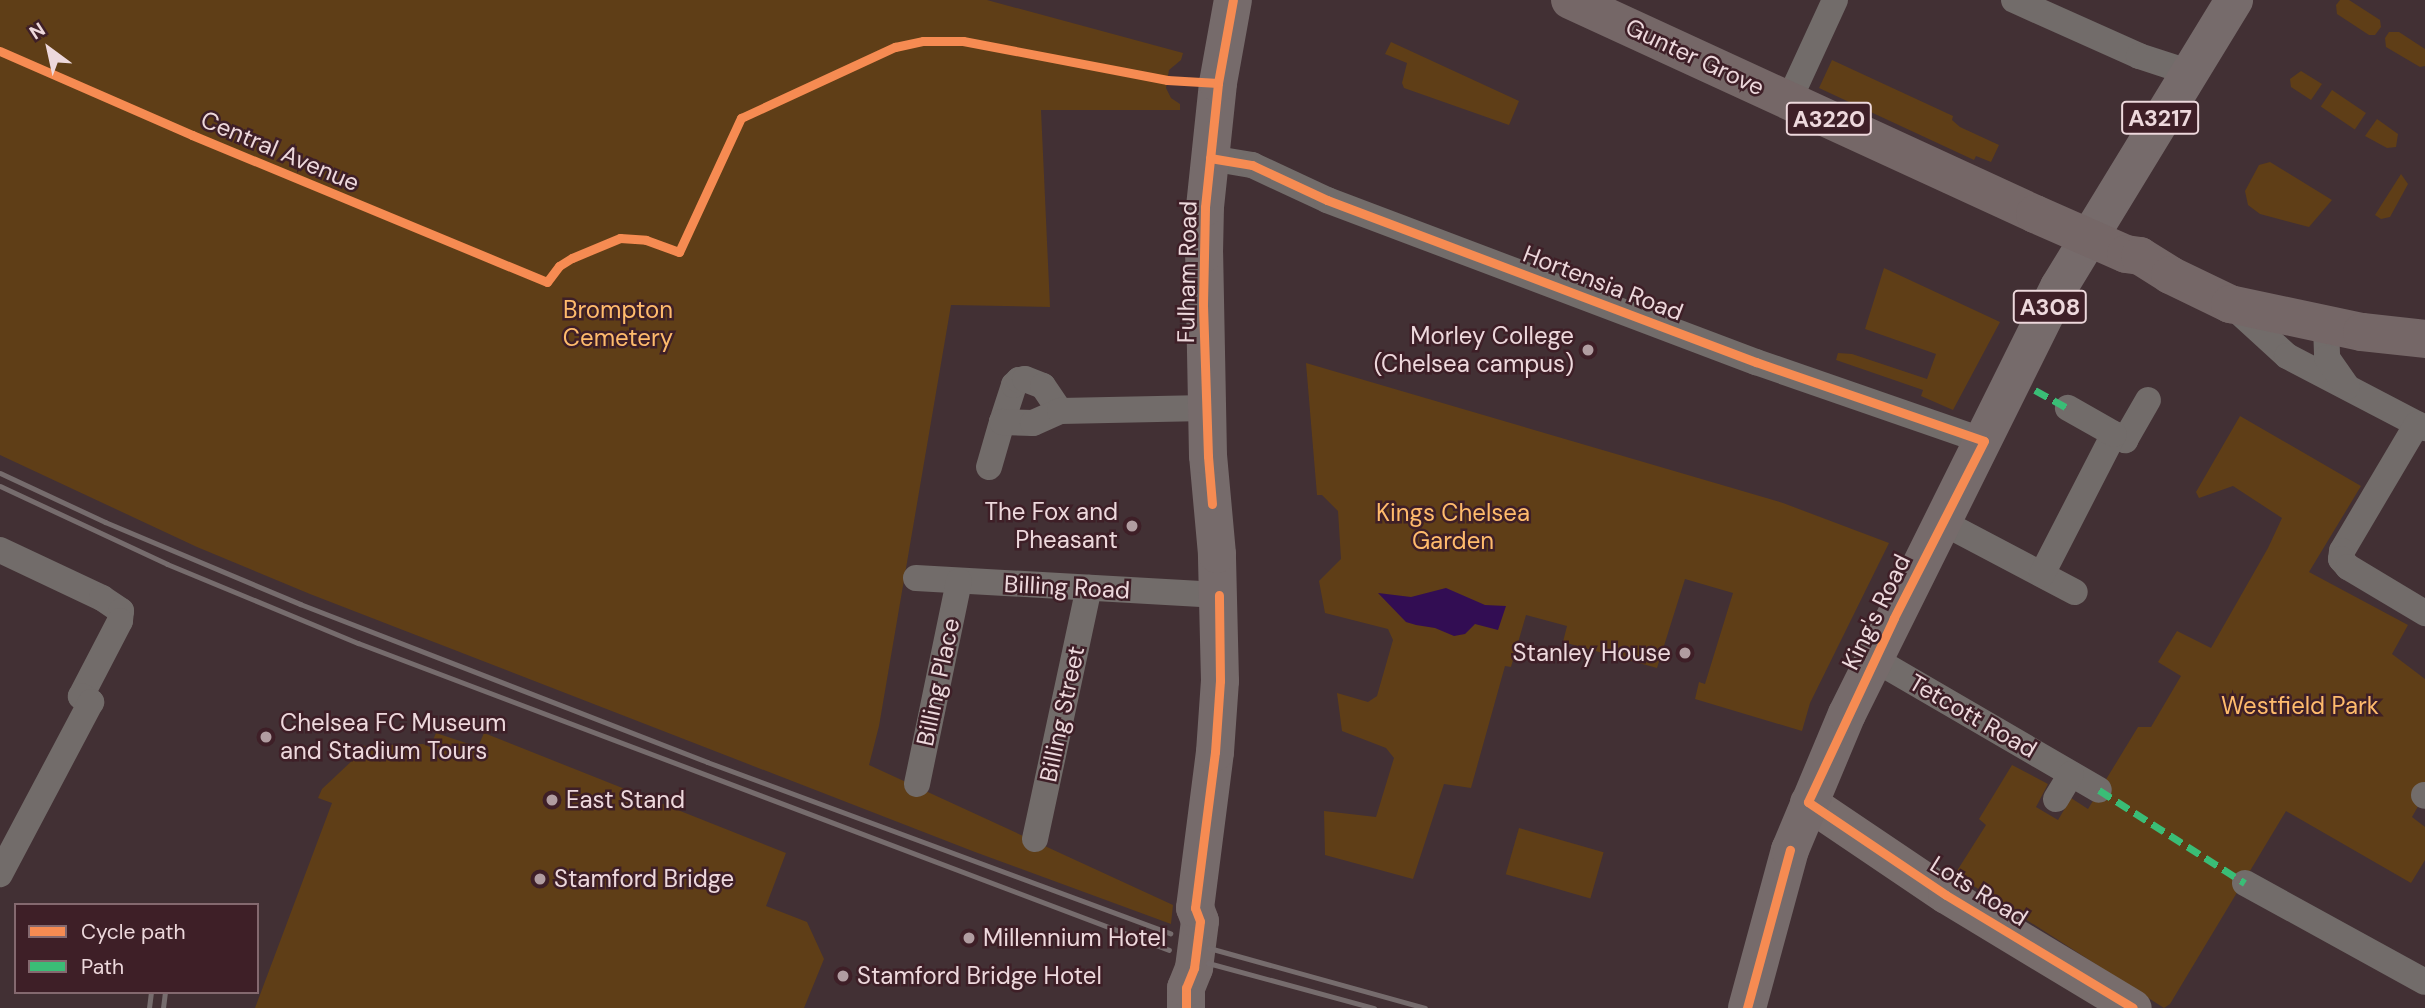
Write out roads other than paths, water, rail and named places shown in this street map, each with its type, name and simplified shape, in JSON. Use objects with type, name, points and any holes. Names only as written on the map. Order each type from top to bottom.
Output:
[{"type":"highway","name":"Gunter Grove","points":[[1570,0],[2088,236]]},
{"type":"highway","name":"A3220","points":[[2088,236],[2126,254],[2154,262],[2170,275],[2230,304],[2326,325],[2425,339]]},
{"type":"main road","name":"Fulham Road","points":[[1186,998],[1179,970],[1184,919],[1195,908],[1216,740],[1220,681],[1219,595],[1206,408],[1204,253],[1218,83],[1233,0]]},
{"type":"main road","name":"King's Road","points":[[1747,1008],[1786,864],[1808,802],[1874,659],[2088,236],[2234,0]]},
{"type":"street","points":[[1789,100],[1835,0]]},
{"type":"street","points":[[2014,0],[2106,42],[2188,72]]},
{"type":"street","name":"Hortensia Road","points":[[1210,158],[1252,165],[1327,200],[1756,362],[1984,441]]},
{"type":"street","points":[[2230,304],[2287,356],[2347,388],[2387,405],[2421,426],[2342,551],[2341,559],[2348,567],[2425,613]]},
{"type":"street","points":[[2326,325],[2327,358],[2347,388]]},
{"type":"street","points":[[989,467],[1013,384],[1026,379],[1043,386],[1060,411]]},
{"type":"street","points":[[2068,408],[2125,440],[2148,400]]},
{"type":"street","points":[[1002,422],[1033,424],[1060,411],[1206,408]]},
{"type":"street","points":[[2042,574],[2114,434]]},
{"type":"street","points":[[1941,522],[2076,592]]},
{"type":"street","points":[[0,550],[102,598],[121,611],[120,621],[81,696],[91,702],[0,874]]},
{"type":"street","name":"Billing Road","points":[[916,578],[1219,595]]},
{"type":"street","name":"Billing Place","points":[[917,784],[959,581]]},
{"type":"street","name":"Billing Street","points":[[1035,839],[1089,588]]},
{"type":"street","name":"Tetcott Road","points":[[1874,659],[2099,790]]},
{"type":"street","points":[[2056,799],[2071,774]]},
{"type":"street","name":"Lots Road","points":[[1808,802],[2112,1003]]},
{"type":"street","points":[[2245,883],[2425,982]]},
{"type":"railway","points":[[0,473],[105,522],[300,604],[707,762],[1170,933]]},
{"type":"railway","points":[[0,486],[167,564],[358,643],[1169,950]]},
{"type":"railway","points":[[1209,948],[1425,1008]]},
{"type":"railway","points":[[1208,963],[1374,1008]]},
{"type":"railway","points":[[149,1008],[151,994]]},
{"type":"railway","points":[[163,1008],[165,994]]},
{"type":"place","name":"Morley College (Chelsea campus)","points":[[1588,350]]},
{"type":"place","name":"The Fox and Pheasant","points":[[1132,526]]},
{"type":"place","name":"Stanley House","points":[[1685,653]]},
{"type":"place","name":"Chelsea FC Museum and Stadium Tours","points":[[266,737]]},
{"type":"place","name":"East Stand","points":[[552,800]]},
{"type":"place","name":"Stamford Bridge","points":[[540,879]]},
{"type":"place","name":"Millennium Hotel","points":[[969,938]]},
{"type":"place","name":"Stamford Bridge Hotel","points":[[843,976]]},
{"type":"park label","name":"Brompton Cemetery","points":[[618,324]]},
{"type":"park label","name":"Kings Chelsea Garden","points":[[1453,527]]},
{"type":"park label","name":"Westfield Park","points":[[2300,706]]}]
